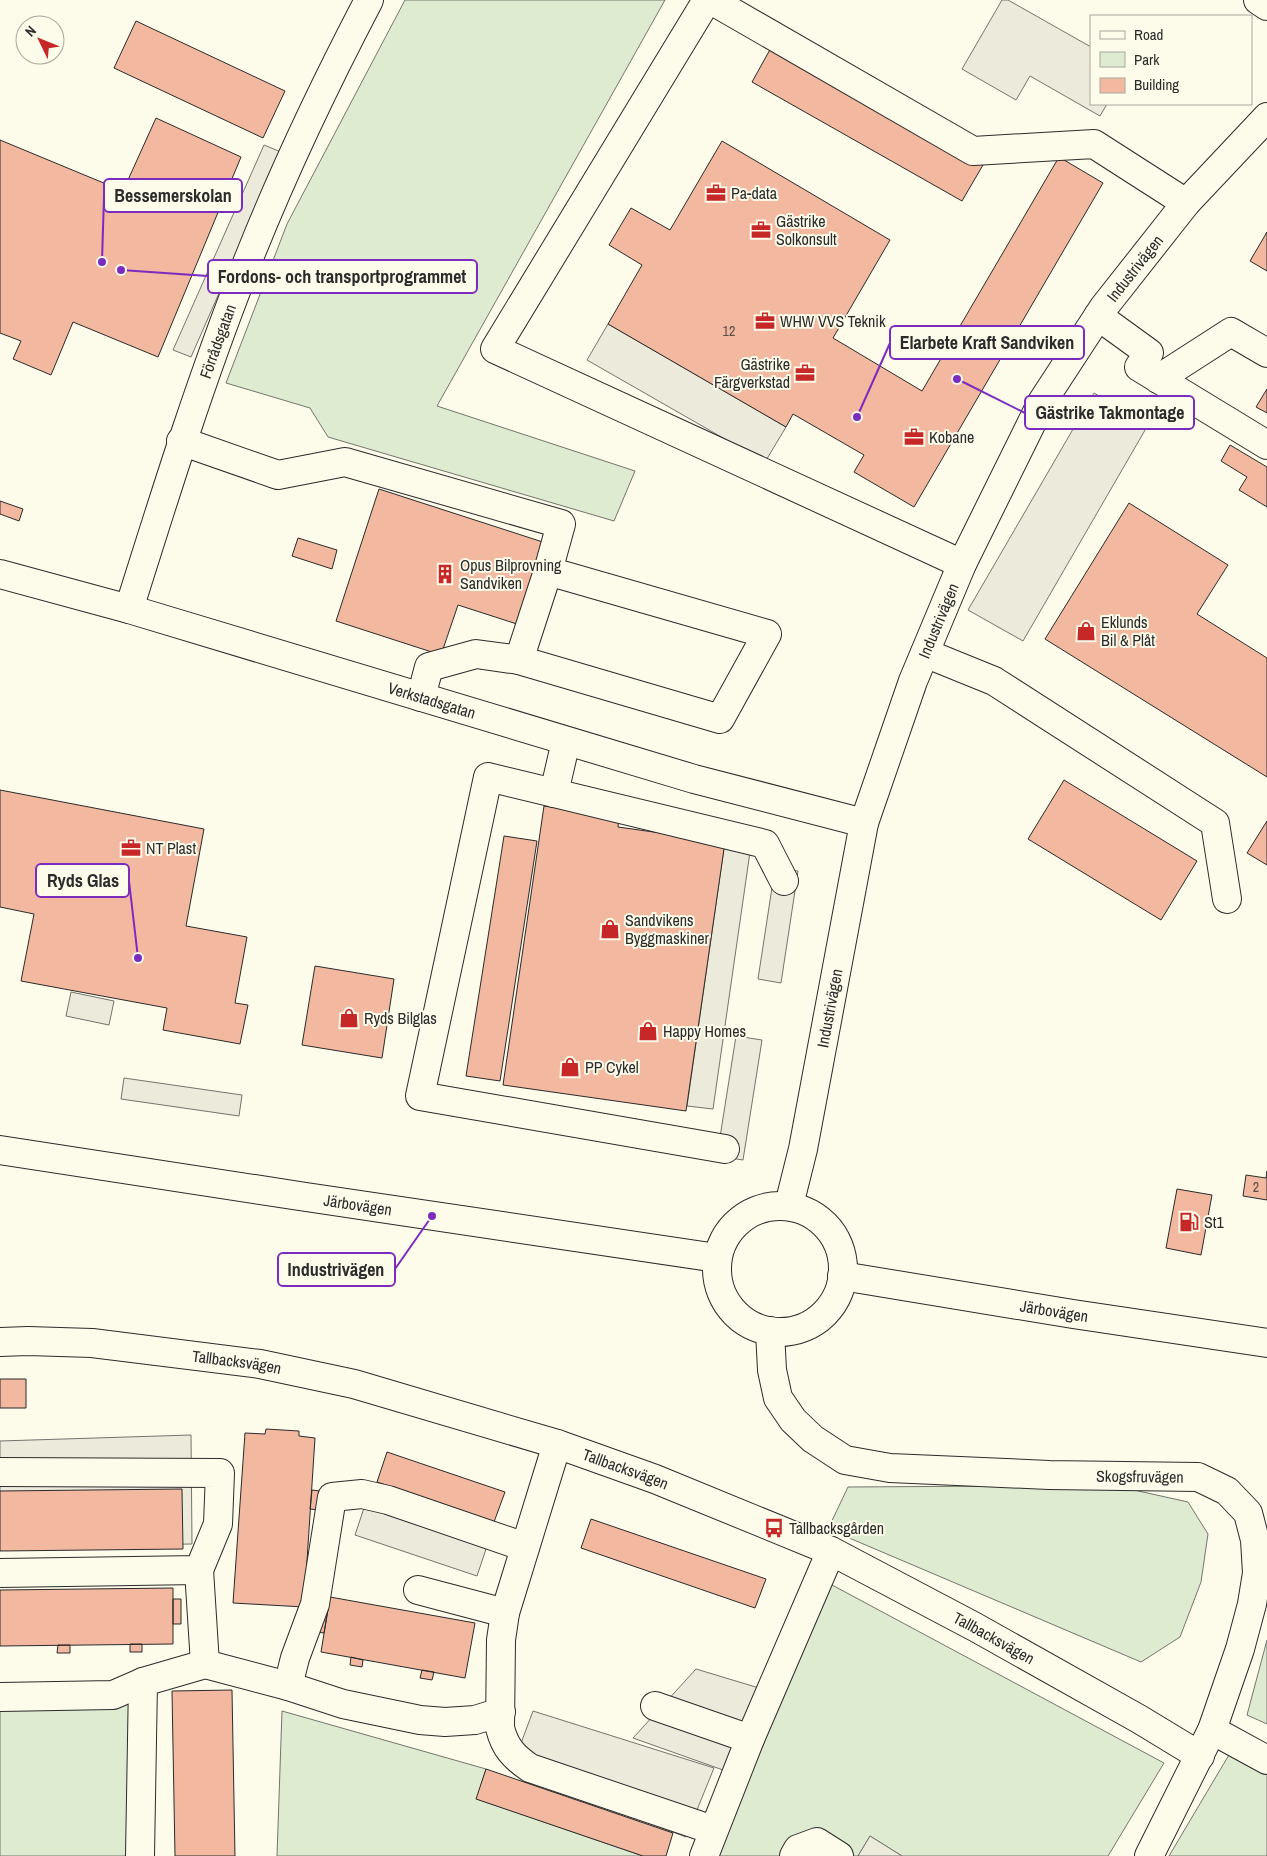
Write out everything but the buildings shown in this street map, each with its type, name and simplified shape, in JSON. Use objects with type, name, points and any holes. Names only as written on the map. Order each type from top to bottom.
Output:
[{"type":"street","name":"Förrådsgatan","points":[[129,609],[181,441],[248,258],[282,177],[369,0]]},
{"type":"street","points":[[962,564],[495,349],[709,0],[973,151],[1094,144],[1186,203]]},
{"type":"street","points":[[1258,0],[1267,6]]},
{"type":"street","name":"Industrivägen","points":[[789,1205],[803,1149],[864,823],[913,681],[962,564],[1042,402],[1098,316],[1186,203],[1267,117]]},
{"type":"street","points":[[1098,316],[1150,353],[1139,368],[1267,445]]},
{"type":"street","points":[[1158,379],[1231,332],[1267,353]]},
{"type":"street","points":[[181,441],[278,475],[345,462],[561,524],[519,660]]},
{"type":"street","points":[[420,696],[429,667],[476,654],[519,660],[720,719],[767,634],[548,571]]},
{"type":"street","name":"Verkstadsgatan","points":[[0,574],[129,609],[694,779],[864,823]]},
{"type":"street","points":[[925,653],[994,681],[1215,823],[1227,900]]},
{"type":"street","points":[[554,793],[566,741]]},
{"type":"street","points":[[725,1148],[420,1096],[488,777],[765,844],[784,880]]},
{"type":"street","name":"Järbovägen","points":[[0,1150],[717,1258]]},
{"type":"street","points":[[789,1205],[806,1211],[829,1229],[838,1244],[843,1258],[842,1276],[839,1291],[832,1306],[818,1318],[805,1326],[789,1332],[770,1331],[748,1323],[728,1305],[719,1281],[717,1258],[724,1239],[733,1227],[747,1215],[764,1208],[789,1205]]},
{"type":"street","name":"Järbovägen","points":[[842,1276],[1267,1343]]},
{"type":"street","name":"Skogsfruvägen","points":[[770,1331],[772,1370],[778,1398],[792,1420],[813,1439],[845,1460],[900,1468],[1049,1475],[1198,1477],[1227,1491],[1248,1514],[1255,1540],[1257,1573],[1252,1604],[1240,1649],[1212,1730],[1149,1856]]},
{"type":"street","name":"Tallbacksvägen","points":[[0,1342],[92,1343],[260,1364],[354,1384],[557,1444],[655,1479],[831,1550],[992,1636],[1140,1719],[1200,1756]]},
{"type":"street","points":[[557,1444],[505,1613],[501,1640],[500,1728],[503,1742],[513,1754],[530,1768],[713,1830]]},
{"type":"street","points":[[0,1472],[220,1473],[218,1524],[199,1570],[205,1664]]},
{"type":"street","points":[[288,1686],[295,1658],[316,1604],[332,1497],[362,1494],[388,1500],[525,1547]]},
{"type":"street","points":[[704,1856],[750,1739],[831,1550]]},
{"type":"street","points":[[0,1573],[199,1570]]},
{"type":"street","points":[[418,1590],[505,1613]]},
{"type":"street","points":[[0,1697],[113,1695],[143,1682],[205,1664],[288,1686],[343,1704],[420,1720],[445,1722],[476,1720],[500,1712]]},
{"type":"street","points":[[140,1856],[143,1682]]},
{"type":"street","points":[[655,1706],[750,1739]]},
{"type":"street","points":[[1212,1730],[1267,1760]]},
{"type":"street","points":[[794,1856],[798,1849],[817,1842],[839,1856]]},
{"type":"green space","points":[[405,0],[665,0],[437,406],[635,471],[614,521],[328,437],[310,408],[226,383],[287,224]]},
{"type":"green space","points":[[1007,1486],[1125,1488],[1188,1502],[1208,1534],[1201,1582],[1180,1637],[1141,1662],[828,1529],[848,1487]]},
{"type":"green space","points":[[819,1578],[1164,1763],[1108,1856],[902,1856],[870,1836],[858,1856],[704,1856]]},
{"type":"green space","points":[[1267,1640],[1267,1724],[1247,1715]]},
{"type":"green space","points":[[143,1682],[140,1856],[0,1856],[0,1697]]},
{"type":"green space","points":[[282,1711],[486,1769],[477,1799],[643,1856],[277,1856]]},
{"type":"green space","points":[[1236,1743],[1267,1760],[1267,1856],[1169,1856]]},
{"type":"shaded area","points":[[1002,0],[1008,0],[1090,46],[1090,105],[1106,105],[1100,116],[1030,76],[1016,100],[962,69]]},
{"type":"shaded area","points":[[264,145],[281,152],[191,357],[173,350]]},
{"type":"shaded area","points":[[608,324],[786,427],[765,462],[587,360]]},
{"type":"shaded area","points":[[1094,393],[1148,425],[1023,641],[968,610]]},
{"type":"shaded area","points":[[724,848],[750,852],[713,1109],[687,1106]]},
{"type":"shaded area","points":[[775,868],[798,871],[781,983],[758,979]]},
{"type":"shaded area","points":[[71,992],[114,1001],[109,1025],[66,1016]]},
{"type":"shaded area","points":[[736,1036],[762,1040],[743,1160],[717,1156]]},
{"type":"shaded area","points":[[124,1078],[242,1095],[239,1116],[121,1099]]},
{"type":"shaded area","points":[[191,1435],[192,1544],[0,1547],[0,1441]]},
{"type":"shaded area","points":[[372,1484],[494,1525],[477,1576],[355,1535]]},
{"type":"shaded area","points":[[696,1669],[759,1688],[723,1770],[633,1738]]},
{"type":"shaded area","points":[[533,1711],[714,1768],[686,1837],[511,1770]]},
{"type":"shaded area","points":[[870,1836],[902,1856],[858,1856]]},
{"type":"place","name":"Pa-data","points":[[716,193]]},
{"type":"place","name":"Gästrike Solkonsult","points":[[761,230]]},
{"type":"place","name":"Bessemerskolan","points":[[102,262]]},
{"type":"place","name":"Fordons- och transportprogrammet","points":[[121,270]]},
{"type":"place","name":"WHW VVS Teknik","points":[[765,321]]},
{"type":"place","name":"Gästrike Färgverkstad","points":[[805,373]]},
{"type":"place","name":"Gästrike Takmontage","points":[[957,379]]},
{"type":"place","name":"Elarbete Kraft Sandviken","points":[[857,417]]},
{"type":"place","name":"Kobane","points":[[914,437]]},
{"type":"place","name":"Opus Bilprovning Sandviken","points":[[445,574]]},
{"type":"place","name":"Eklunds Bil & Plåt","points":[[1086,631]]},
{"type":"place","name":"NT Plast","points":[[131,848]]},
{"type":"place","name":"Sandvikens Byggmaskiner","points":[[610,929]]},
{"type":"place","name":"Ryds Glas","points":[[138,958]]},
{"type":"place","name":"Ryds Bilglas","points":[[349,1018]]},
{"type":"place","name":"Happy Homes","points":[[648,1031]]},
{"type":"place","name":"PP Cykel","points":[[570,1067]]},
{"type":"place","name":"Industrivägen","points":[[432,1216]]},
{"type":"place","name":"St1","points":[[1189,1222]]},
{"type":"place","name":"Tallbacksgården","points":[[774,1528]]}]
